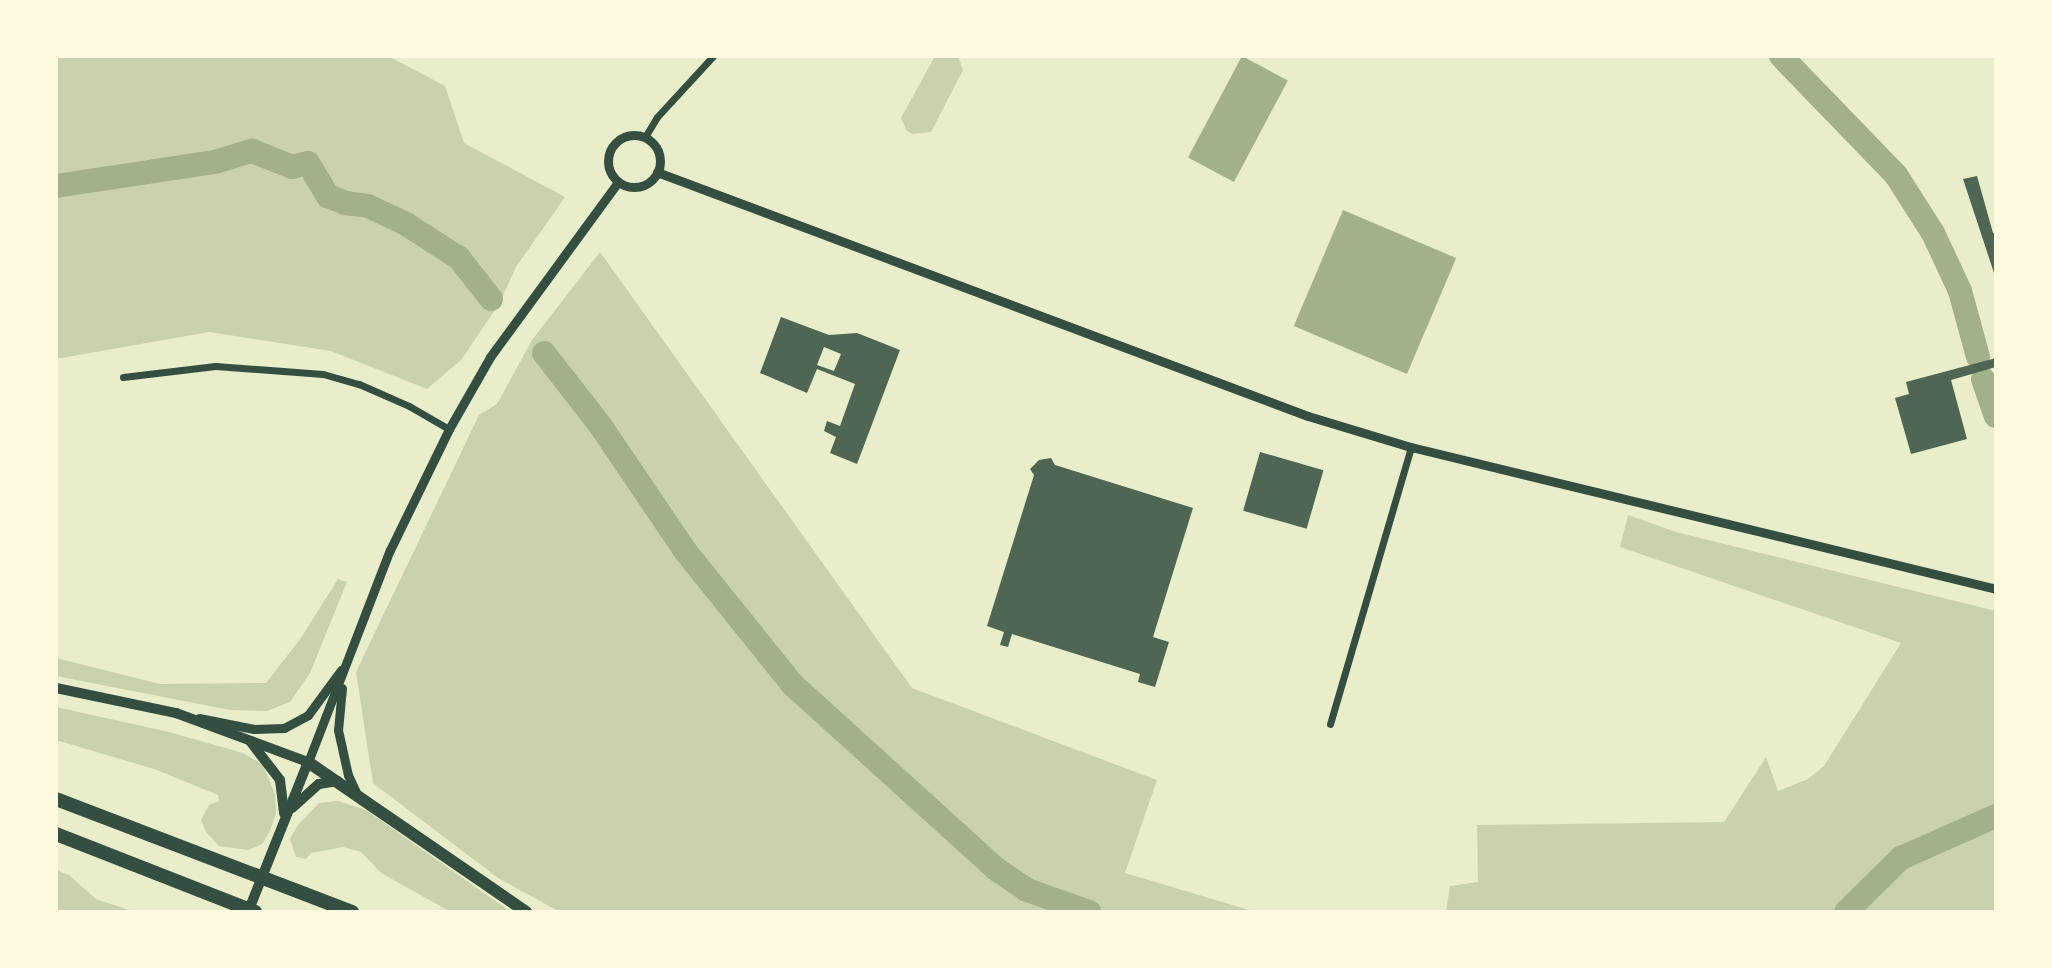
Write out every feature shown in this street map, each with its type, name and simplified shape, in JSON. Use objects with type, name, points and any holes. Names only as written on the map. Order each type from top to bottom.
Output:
[{"type":"highway","points":[[308,762],[526,912]]},
{"type":"highway","points":[[56,799],[352,912]]},
{"type":"highway","points":[[56,834],[255,912]]},
{"type":"main road","points":[[56,688],[176,713],[308,762],[248,912]]},
{"type":"main road","points":[[249,740],[280,780],[285,818]]},
{"type":"main road","points":[[285,818],[306,792],[319,784],[338,781]]},
{"type":"street","points":[[645,137],[657,117],[713,56]]},
{"type":"street","points":[[618,182],[608,163],[611,149],[622,138],[645,137],[657,148],[657,172]]},
{"type":"street","points":[[618,182],[640,186],[657,172]]},
{"type":"street","points":[[657,172],[1225,386],[1411,447],[1996,589]]},
{"type":"street","points":[[308,762],[390,550],[449,429],[490,357],[618,182]]},
{"type":"street","points":[[123,377],[215,366],[323,374],[396,400],[449,429]]},
{"type":"street","points":[[1330,724],[1411,447]]},
{"type":"street","points":[[176,713],[254,729],[284,728],[308,715],[347,661]]},
{"type":"street","points":[[347,661],[338,730],[348,775],[357,794]]},
{"type":"shaded area","points":[[56,56],[388,56],[445,86],[464,143],[565,197],[516,267],[499,304],[461,360],[427,389],[331,351],[209,332],[56,359]]},
{"type":"shaded area","points":[[935,56],[958,56],[963,70],[931,132],[913,134],[907,131],[901,118]]},
{"type":"shaded area","points":[[1242,56],[1288,80],[1234,182],[1188,158]]},
{"type":"shaded area","points":[[1343,210],[1456,258],[1407,374],[1294,326]]},
{"type":"shaded area","points":[[600,252],[912,688],[1157,780],[1125,873],[1256,912],[1106,912],[1038,890],[997,865],[894,762],[864,744],[789,664],[772,677],[999,878],[1020,892],[1080,912],[560,912],[498,878],[373,783],[356,672],[479,415],[497,404],[532,340]]},
{"type":"shaded area","points":[[1628,515],[1676,532],[1996,611],[1996,805],[1890,855],[1838,912],[1446,912],[1450,886],[1478,882],[1477,825],[1724,822],[1766,757],[1778,791],[1808,779],[1824,766],[1901,643],[1620,547]]},
{"type":"shaded area","points":[[338,579],[347,582],[310,673],[290,702],[267,711],[230,710],[56,676],[56,658],[160,684],[266,683],[301,638]]},
{"type":"shaded area","points":[[56,707],[169,732],[243,753],[263,765],[275,794],[276,814],[269,833],[262,844],[249,850],[219,846],[206,832],[201,820],[209,805],[219,801],[218,795],[154,769],[56,740]]},
{"type":"shaded area","points":[[338,801],[366,810],[511,912],[451,912],[381,873],[361,852],[343,847],[311,853],[306,859],[296,857],[290,839],[298,825],[319,803]]},
{"type":"shaded area","points":[[1996,820],[1996,912],[1855,912],[1905,860]]},
{"type":"shaded area","points":[[56,870],[69,875],[96,899],[135,912],[56,912]]},
{"type":"building","points":[[1977,176],[1993,233],[1996,232],[1996,279],[1963,179]]},
{"type":"building","points":[[781,317],[829,335],[857,333],[900,350],[857,464],[830,453],[836,437],[824,431],[827,421],[840,426],[855,384],[817,369],[807,393],[760,373]],"holes":[[[824,347],[841,354],[834,371],[817,365]]]},
{"type":"building","points":[[1996,358],[1996,367],[1951,380],[1967,439],[1911,454],[1895,398],[1909,394],[1906,382]]},
{"type":"building","points":[[1260,452],[1323,470],[1307,529],[1243,511]]},
{"type":"building","points":[[1051,458],[1055,465],[1193,508],[1153,637],[1169,642],[1155,687],[1138,682],[1140,674],[1012,634],[1008,647],[1000,645],[1004,632],[987,626],[1034,475],[1030,469],[1039,460]]},
{"type":"waterway","points":[[1781,56],[1896,175],[1933,233],[1960,291],[1978,357]]},
{"type":"waterway","points":[[56,186],[215,162],[252,151],[292,167],[308,163],[328,196],[345,203],[368,206],[406,224],[459,258],[491,299]]},
{"type":"waterway","points":[[544,353],[600,425],[686,552],[792,684],[996,869],[1027,890],[1089,912]]},
{"type":"waterway","points":[[1983,379],[1996,416]]},
{"type":"waterway","points":[[1846,912],[1901,858],[1996,816]]}]
